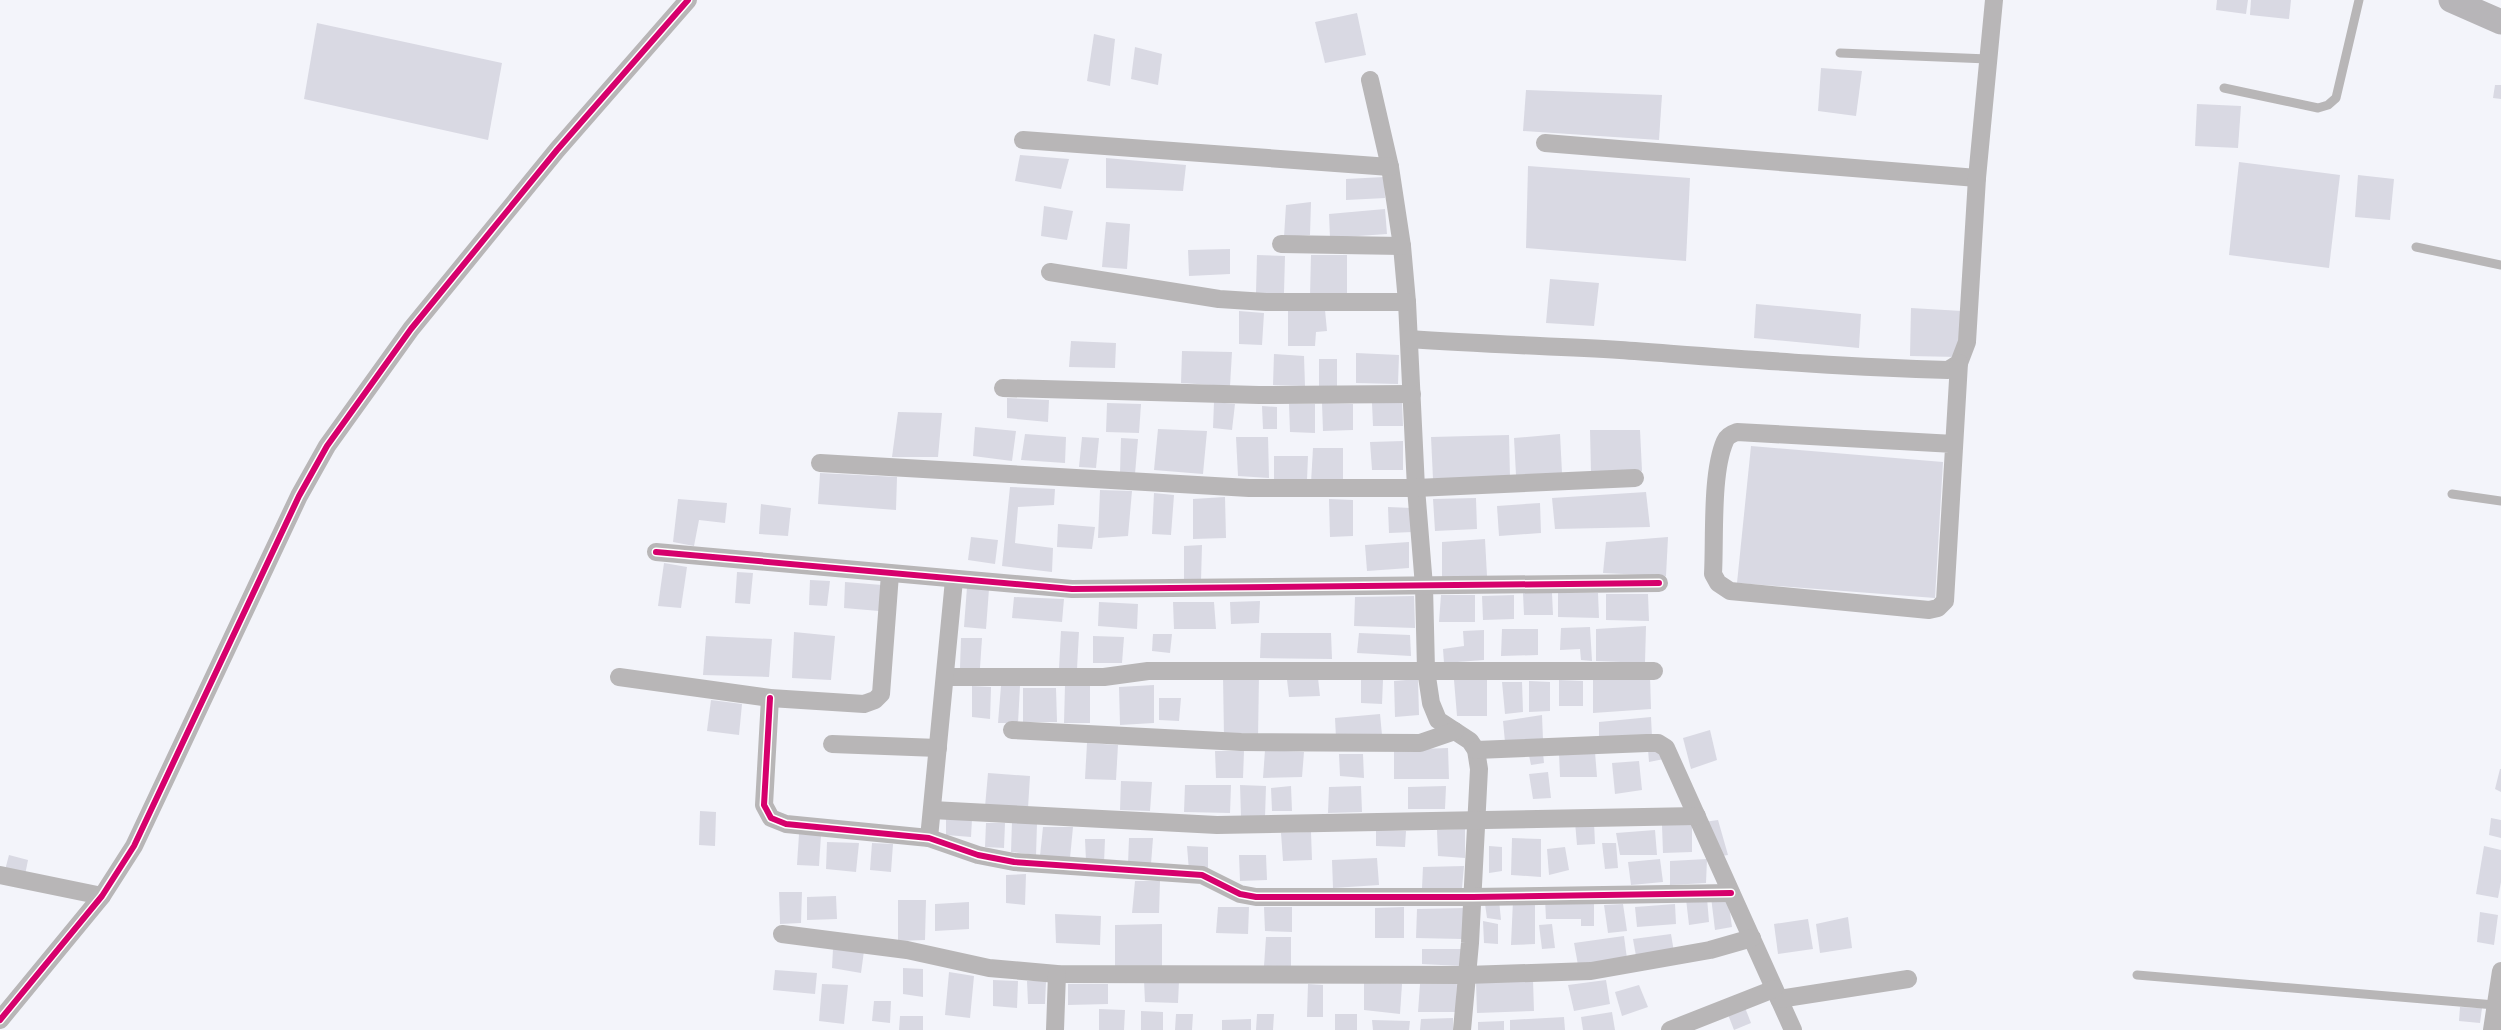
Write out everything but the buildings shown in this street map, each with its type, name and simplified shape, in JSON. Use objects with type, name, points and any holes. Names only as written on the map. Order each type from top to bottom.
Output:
[{"type":"street","points":[[0,1020],[102,896],[134,846],[299,496],[327,446],[417,322],[557,150],[688,0]]},
{"type":"street","points":[[1954,444],[1737,432],[1729,435],[1725,441],[1717,475],[1713,574],[1718,583],[1730,591],[1929,610],[1938,608],[1945,601],[1959,363],[1967,342],[1977,178],[1994,0]]},
{"type":"street","points":[[2451,0],[2501,22]]},
{"type":"street","points":[[1370,80],[1390,167],[1402,246],[1407,302],[1416,488],[1424,586],[1426,670],[1431,703],[1438,720],[1470,741],[1476,750],[1480,769],[1470,943],[1462,1030]]},
{"type":"street","points":[[1023,140],[1390,167]]},
{"type":"street","points":[[1545,143],[1977,178]]},
{"type":"street","points":[[1281,244],[1402,246]]},
{"type":"street","points":[[1050,272],[1218,299],[1247,301],[1407,302]]},
{"type":"street","points":[[1409,339],[1619,350],[1850,368],[1948,370],[1959,363]]},
{"type":"street","points":[[1003,388],[1250,395],[1412,394]]},
{"type":"street","points":[[820,463],[1249,488],[1416,488],[1635,478]]},
{"type":"street","points":[[656,552],[1072,589],[1659,583]]},
{"type":"street","points":[[620,678],[770,698],[864,704],[875,700],[881,694],[890,574]]},
{"type":"street","points":[[929,838],[954,580]]},
{"type":"street","points":[[945,677],[1104,677],[1148,671],[1654,671]]},
{"type":"street","points":[[770,698],[764,805],[771,818],[786,824],[929,838],[978,855],[1014,862],[1202,875],[1240,894],[1256,897],[1473,897],[1731,893]]},
{"type":"street","points":[[1012,730],[1241,742],[1420,743],[1455,731]]},
{"type":"street","points":[[1476,750],[1658,743],[1666,748],[1793,1030]]},
{"type":"street","points":[[832,744],[938,748]]},
{"type":"street","points":[[932,810],[1217,826],[1697,816]]},
{"type":"street","points":[[0,875],[102,896]]},
{"type":"street","points":[[782,934],[907,950],[990,968],[1057,974],[1466,974],[1591,971],[1710,950],[1752,938]]},
{"type":"street","points":[[2492,1030],[2501,971]]},
{"type":"street","points":[[1055,1030],[1057,974]]},
{"type":"street","points":[[1670,1030],[1777,994],[1908,979]]},
{"type":"lane","points":[[2224,88],[2318,108],[2328,105],[2336,98],[2359,0]]},
{"type":"lane","points":[[1840,53],[1988,60]]},
{"type":"lane","points":[[2416,247],[2501,265]]},
{"type":"lane","points":[[2452,494],[2501,501]]},
{"type":"lane","points":[[2137,975],[2495,1005]]},
{"type":"cycle path","points":[[0,1020],[102,896],[134,846],[299,496],[327,446],[411,329],[557,150],[688,0]]},
{"type":"cycle path","points":[[656,552],[1072,589],[1659,583]]},
{"type":"cycle path","points":[[770,698],[764,805],[771,818],[786,824],[929,838],[978,855],[1014,862],[1202,875],[1240,894],[1256,897],[1473,897],[1731,893]]}]
